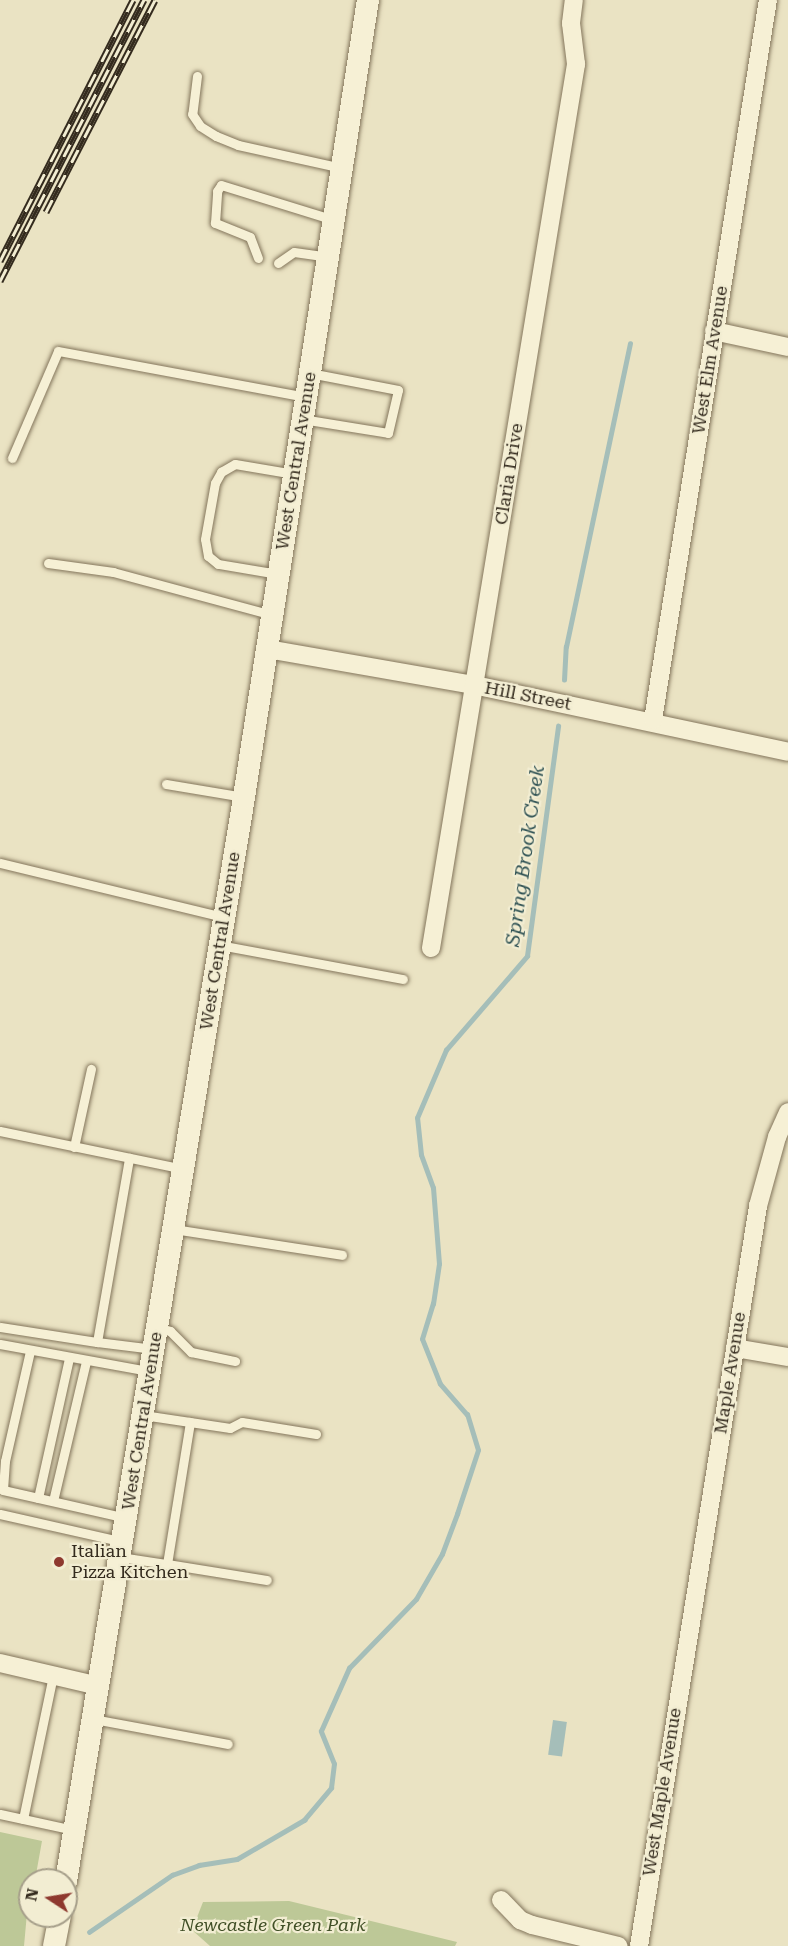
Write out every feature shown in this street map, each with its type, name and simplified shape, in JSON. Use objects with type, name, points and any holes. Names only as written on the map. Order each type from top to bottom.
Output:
[{"type":"street","name":"West Central Avenue","points":[[68,1868],[244,797],[368,0]]},
{"type":"street","name":"Claria Drive","points":[[431,948],[576,64],[571,22],[574,0]]},
{"type":"street","name":"West Elm Avenue","points":[[653,720],[768,0]]},
{"type":"street","points":[[714,331],[788,347]]},
{"type":"street","name":"Hill Street","points":[[267,649],[474,685],[653,720],[788,752]]},
{"type":"street","name":"Maple Avenue","points":[[687,1638],[758,1206],[777,1137],[788,1112]]},
{"type":"street","points":[[735,1348],[788,1357]]},
{"type":"street","name":"West Maple Avenue","points":[[639,1946],[687,1638]]},
{"type":"street","points":[[0,1663],[99,1686]]},
{"type":"street","points":[[501,1900],[520,1920],[532,1925],[618,1946]]},
{"type":"street","points":[[54,1946],[58,1928]]},
{"type":"lane","points":[[197,76],[192,114],[200,126],[238,145],[342,168]]},
{"type":"lane","points":[[258,258],[250,237],[215,223],[215,200],[221,185],[334,220]]},
{"type":"lane","points":[[278,263],[294,252],[328,257]]},
{"type":"lane","points":[[12,458],[58,351],[304,408],[388,433],[398,390],[310,373]]},
{"type":"lane","points":[[278,574],[218,564],[208,556],[205,539],[215,483],[221,472],[235,464],[294,474]]},
{"type":"lane","points":[[48,562],[113,572],[272,615]]},
{"type":"lane","points":[[166,784],[244,797]]},
{"type":"lane","points":[[0,863],[224,917]]},
{"type":"lane","points":[[219,945],[403,979]]},
{"type":"lane","points":[[74,1147],[92,1069]]},
{"type":"lane","points":[[0,1131],[183,1169]]},
{"type":"lane","points":[[97,1342],[129,1158]]},
{"type":"lane","points":[[173,1229],[342,1255]]},
{"type":"lane","points":[[0,1327],[97,1342],[155,1338],[170,1331],[191,1352],[235,1361]]},
{"type":"lane","points":[[0,1344],[150,1372]]},
{"type":"lane","points":[[30,1351],[5,1461],[3,1490],[126,1518]]},
{"type":"lane","points":[[38,1498],[69,1358]]},
{"type":"lane","points":[[53,1501],[86,1361]]},
{"type":"lane","points":[[143,1415],[230,1428],[242,1422],[316,1434]]},
{"type":"lane","points":[[167,1564],[190,1422]]},
{"type":"lane","points":[[0,1514],[167,1564],[267,1580]]},
{"type":"lane","points":[[23,1819],[53,1676]]},
{"type":"lane","points":[[93,1719],[228,1744]]},
{"type":"lane","points":[[0,1814],[75,1831]]},
{"type":"green space","points":[[0,1832],[42,1841],[37,1868],[18,1868],[18,1928],[26,1928],[24,1946],[0,1946]]},
{"type":"green space","name":"Newcastle Green Park","points":[[289,1901],[457,1942],[455,1946],[210,1946],[192,1930],[203,1902]]},
{"type":"water","points":[[553,1720],[567,1722],[562,1757],[548,1755]]},
{"type":"waterway","name":"Spring Brook Creek","points":[[564,680],[566,647],[630,344]]},
{"type":"waterway","name":"Spring Brook Creek","points":[[89,1932],[172,1875],[199,1865],[237,1859],[304,1820],[331,1788],[334,1764],[321,1731],[349,1668],[416,1599],[442,1554],[478,1450],[467,1415],[440,1384],[422,1339],[433,1304],[439,1264],[433,1188],[421,1155],[417,1118],[446,1050],[527,956],[558,726]]},
{"type":"railway","points":[[0,261],[133,0]]},
{"type":"railway","points":[[0,281],[144,0]]},
{"type":"railway","points":[[46,212],[155,0]]},
{"type":"place","name":"Italian Pizza Kitchen","points":[[59,1562]]}]
